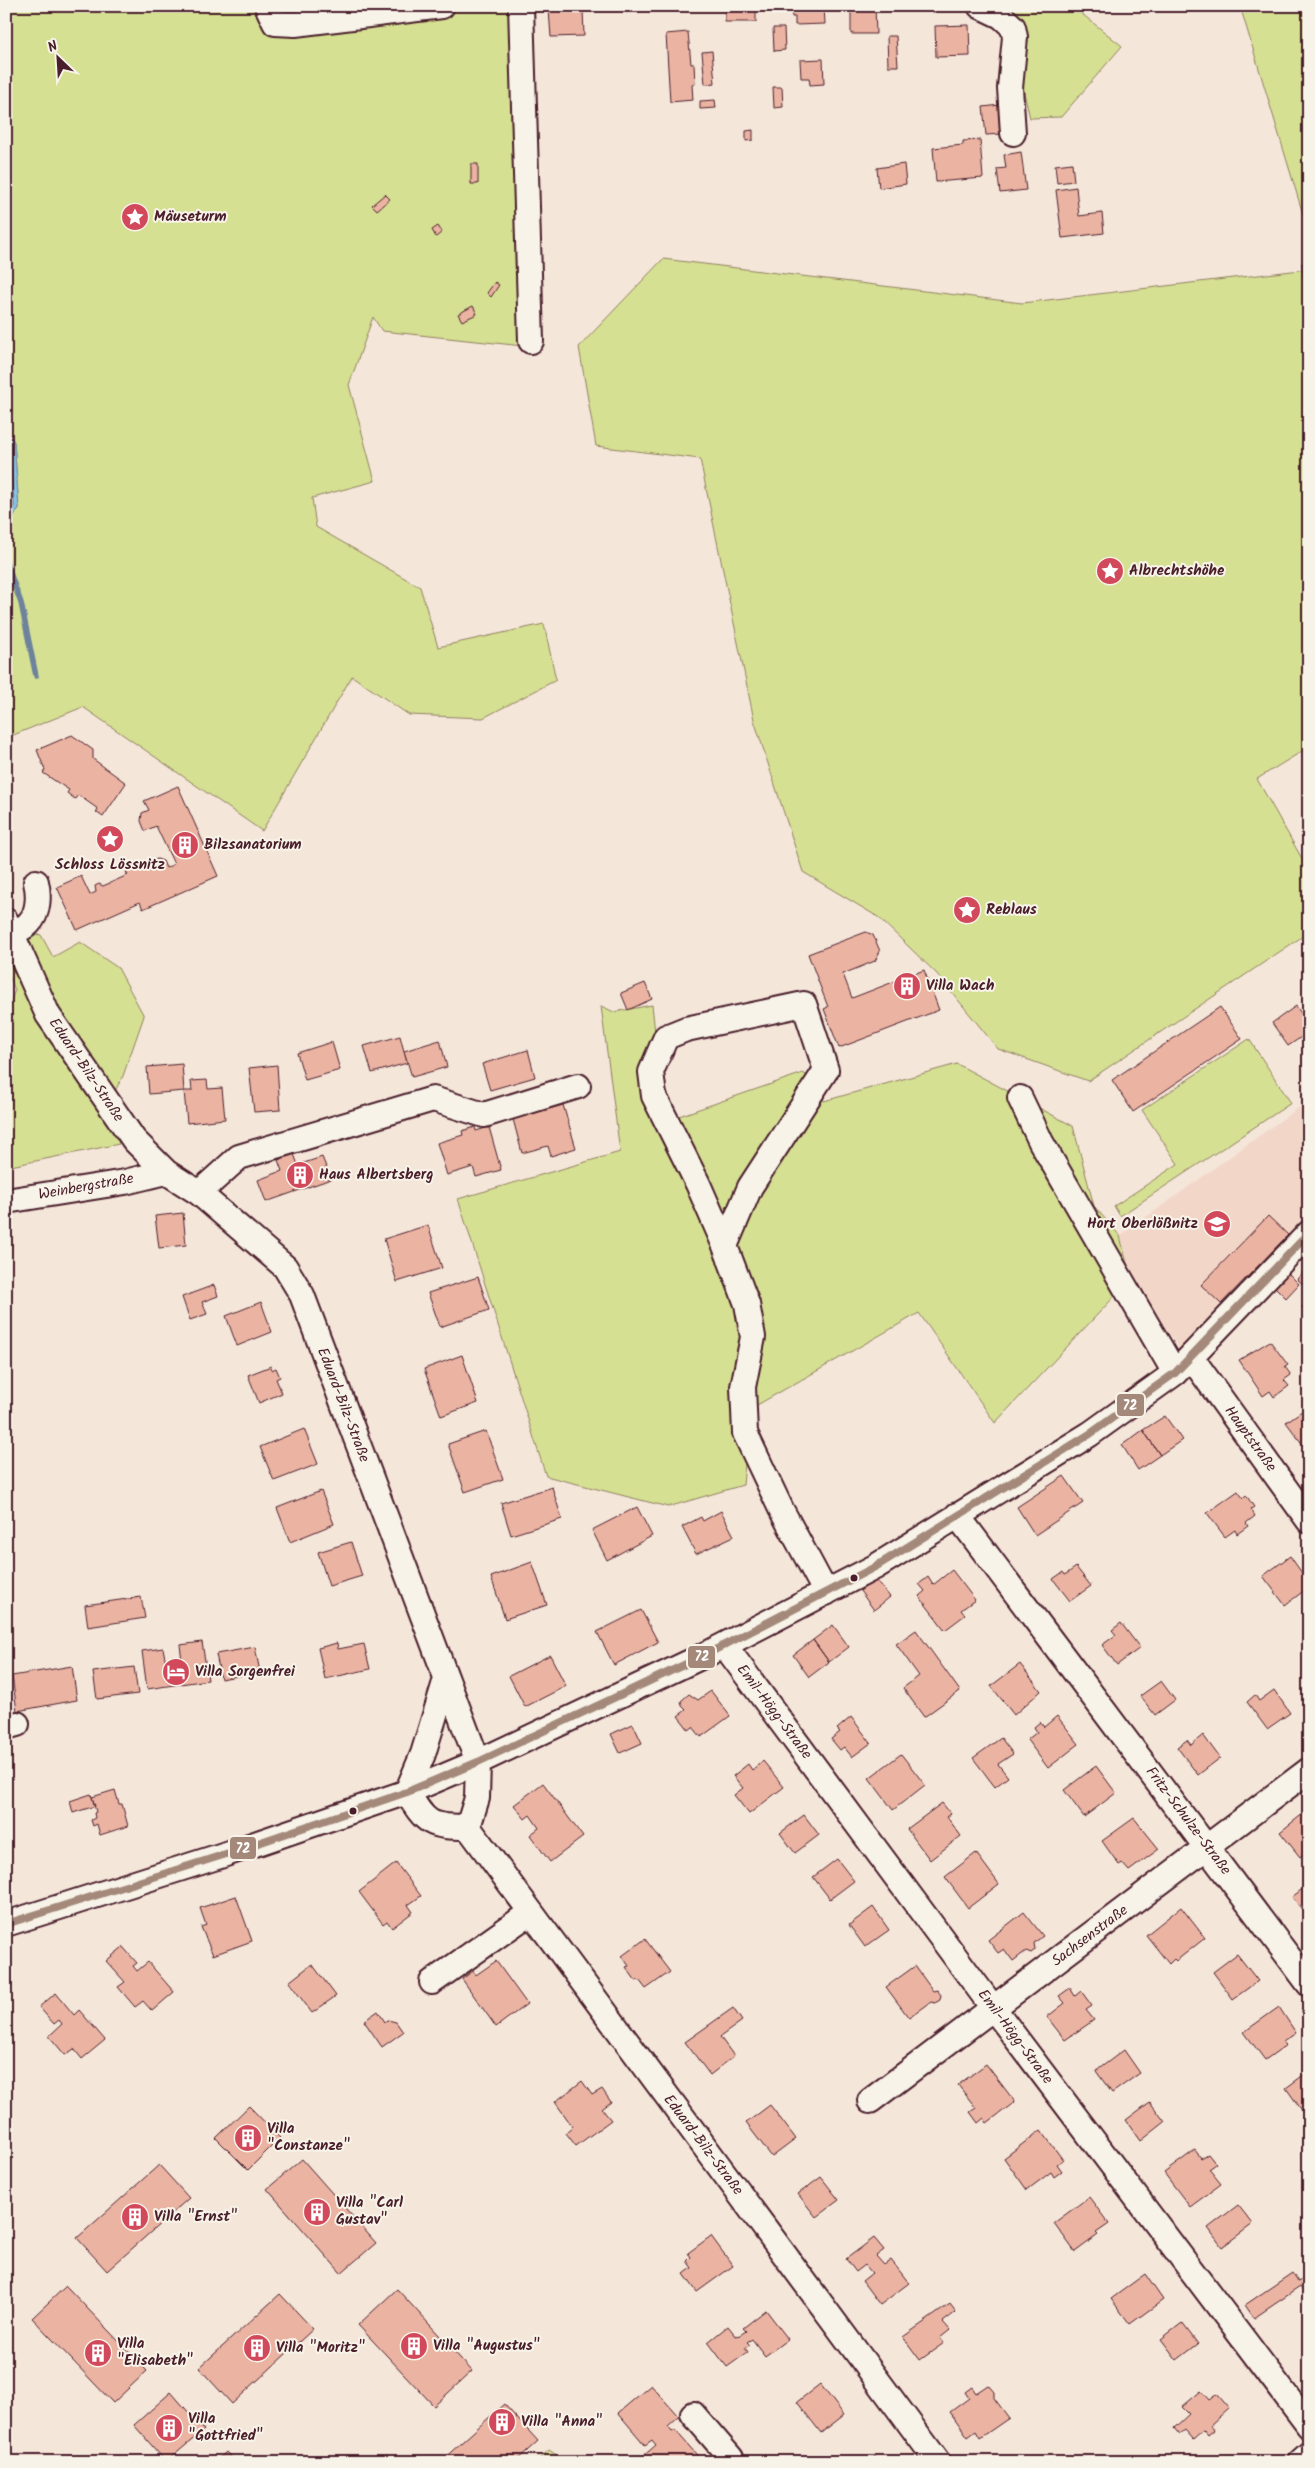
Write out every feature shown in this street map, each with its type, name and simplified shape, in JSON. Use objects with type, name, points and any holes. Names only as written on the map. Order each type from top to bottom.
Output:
[{"type":"street","points":[[267,6],[275,23],[295,24],[442,6]]},
{"type":"street","points":[[521,6],[531,341]]},
{"type":"street","points":[[980,6],[1001,16],[1013,27],[1015,37],[1010,88],[1013,133]]},
{"type":"street","points":[[9,927],[29,924],[34,914],[39,893],[36,882]]},
{"type":"street","name":"Eduard-Bilz-Straße","points":[[9,927],[48,1016],[134,1140],[166,1172],[199,1194],[285,1266],[302,1295],[478,1762]]},
{"type":"street","points":[[725,1246],[750,1187],[826,1070],[804,1004],[686,1029],[666,1037],[651,1072],[654,1096],[698,1184],[725,1246],[747,1304],[753,1336],[743,1387],[744,1433],[781,1509],[826,1592]]},
{"type":"street","points":[[199,1194],[239,1157],[432,1099],[460,1105],[484,1114],[578,1086]]},
{"type":"street","name":"Hauptstraße","points":[[1020,1098],[1041,1142],[1183,1365],[1309,1521]]},
{"type":"street","name":"Weinbergstraße","points":[[6,1201],[125,1182],[166,1172]]},
{"type":"street","points":[[6,1924],[220,1856],[407,1792],[478,1762],[725,1646],[875,1566],[1090,1434],[1183,1365],[1309,1233]]},
{"type":"street","name":"Fritz-Schulze-Straße","points":[[957,1515],[1309,1984]]},
{"type":"street","name":"Emil-Högg-Straße","points":[[725,1646],[994,2009],[1309,2426]]},
{"type":"street","points":[[407,1792],[423,1754],[446,1679]]},
{"type":"street","points":[[407,1792],[423,1818],[445,1827],[468,1827],[478,1798],[478,1762]]},
{"type":"street","name":"Sachsenstraße","points":[[870,2101],[1309,1770]]},
{"type":"street","name":"Eduard-Bilz-Straße","points":[[468,1827],[938,2462]]},
{"type":"street","points":[[432,1982],[531,1912]]},
{"type":"street","points":[[693,2414],[731,2458],[726,2462]]},
{"type":"street","points":[[1300,2462],[1309,2454]]},
{"type":"shaded area","name":"Hort Oberlößnitz","points":[[1309,1100],[1309,1213],[1180,1349],[1131,1279],[1120,1236]]},
{"type":"green space","points":[[6,6],[533,6],[542,348],[382,331],[373,317],[349,385],[375,481],[312,498],[316,527],[420,587],[438,647],[544,624],[556,680],[483,718],[409,715],[352,676],[262,831],[83,707],[6,738],[6,528],[19,508],[14,442],[6,429]]},
{"type":"green space","points":[[1003,6],[1072,6],[1122,46],[1061,117],[1030,118]]},
{"type":"green space","points":[[1240,6],[1309,6],[1309,234]]},
{"type":"green space","points":[[663,259],[1022,303],[1309,269],[1309,747],[1257,779],[1309,871],[1309,932],[1088,1081],[998,1049],[937,974],[878,917],[803,872],[754,720],[700,459],[596,446],[579,347]]},
{"type":"green space","points":[[26,932],[41,935],[53,957],[80,942],[118,968],[144,1016],[123,1076],[106,1108],[119,1144],[6,1167],[6,1006],[9,1005],[15,990],[6,968],[6,940]]},
{"type":"green space","points":[[652,1005],[659,1069],[676,1117],[803,1073],[814,1080],[824,1101],[957,1064],[1073,1126],[1094,1206],[1120,1236],[1131,1279],[995,1423],[919,1313],[750,1409],[743,1485],[668,1507],[546,1476],[458,1199],[620,1152],[601,1006],[614,1012]]},
{"type":"green space","points":[[1249,1039],[1291,1103],[1120,1216],[1114,1206],[1178,1164],[1142,1110]]},
{"type":"green space","points":[[549,2450],[567,2462],[536,2462]]},
{"type":"water","points":[[6,429],[14,442],[19,508],[6,528]]},
{"type":"building","points":[[629,6],[645,6],[645,10],[630,12]]},
{"type":"building","points":[[725,6],[756,6],[756,22],[725,22]]},
{"type":"building","points":[[791,6],[824,6],[825,24],[795,25],[795,17],[792,17]]},
{"type":"building","points":[[851,6],[875,6],[876,34],[851,34]]},
{"type":"building","points":[[583,9],[584,36],[551,37],[549,10]]},
{"type":"building","points":[[969,25],[970,56],[936,57],[935,26]]},
{"type":"building","points":[[773,28],[784,28],[785,50],[774,51]]},
{"type":"building","points":[[688,32],[691,64],[694,64],[695,84],[692,85],[693,100],[670,102],[666,34]]},
{"type":"building","points":[[887,36],[896,36],[898,66],[888,66]]},
{"type":"building","points":[[712,51],[715,83],[705,84],[702,52]]},
{"type":"building","points":[[823,59],[824,84],[810,85],[809,78],[801,78],[800,60]]},
{"type":"building","points":[[773,87],[782,87],[783,107],[774,108]]},
{"type":"building","points":[[715,100],[716,108],[700,109],[700,101]]},
{"type":"building","points":[[1000,105],[1002,134],[986,135],[983,107]]},
{"type":"building","points":[[753,130],[753,140],[746,141],[746,131]]},
{"type":"building","points":[[980,140],[983,178],[936,182],[933,148],[963,145],[963,141]]},
{"type":"building","points":[[1021,152],[1026,190],[1000,193],[997,169],[1006,168],[1004,155]]},
{"type":"building","points":[[1072,163],[1074,181],[1057,183],[1055,165]]},
{"type":"building","points":[[471,164],[478,164],[478,184],[471,184]]},
{"type":"building","points":[[904,164],[906,184],[879,188],[877,168]]},
{"type":"building","points":[[1076,187],[1079,216],[1102,213],[1104,233],[1062,238],[1056,190]]},
{"type":"building","points":[[385,194],[390,199],[377,210],[372,205]]},
{"type":"building","points":[[438,226],[442,232],[436,237],[432,230]]},
{"type":"building","points":[[1309,262],[1309,278],[1303,278],[1302,263]]},
{"type":"building","points":[[495,282],[499,285],[491,297],[487,293]]},
{"type":"building","points":[[473,306],[477,314],[462,321],[458,314]]},
{"type":"building","points":[[72,735],[93,750],[93,759],[126,783],[103,817],[96,812],[98,809],[78,795],[75,799],[67,793],[69,790],[43,773],[45,770],[37,750]]},
{"type":"building","name":"Bilzsanatorium","points":[[178,786],[218,876],[143,909],[140,902],[77,930],[57,887],[81,876],[90,895],[96,892],[95,886],[99,884],[103,886],[128,875],[126,872],[157,859],[163,861],[166,868],[174,864],[156,826],[145,831],[141,821],[142,813],[149,810],[144,801]]},
{"type":"building","name":"Villa Wach","points":[[866,932],[873,935],[880,951],[875,961],[843,974],[852,998],[924,970],[939,1010],[839,1048],[824,1009],[828,1007],[808,954]]},
{"type":"building","points":[[645,983],[652,999],[628,1010],[621,993]]},
{"type":"building","points":[[1296,1006],[1309,1025],[1309,1032],[1288,1046],[1272,1023]]},
{"type":"building","points":[[1220,1007],[1242,1039],[1133,1112],[1112,1080]]},
{"type":"building","points":[[400,1036],[407,1063],[372,1073],[364,1046]]},
{"type":"building","points":[[440,1040],[447,1067],[412,1077],[404,1051]]},
{"type":"building","points":[[332,1042],[340,1070],[305,1080],[297,1053]]},
{"type":"building","points":[[528,1050],[535,1077],[490,1090],[482,1064]]},
{"type":"building","points":[[182,1064],[184,1091],[149,1094],[147,1067]]},
{"type":"building","points":[[277,1065],[280,1110],[254,1112],[249,1068]]},
{"type":"building","points":[[207,1080],[208,1089],[222,1088],[225,1119],[187,1123],[184,1091],[192,1091],[191,1081]]},
{"type":"building","points":[[563,1105],[576,1148],[551,1156],[548,1146],[522,1153],[513,1119]]},
{"type":"building","points":[[475,1127],[476,1131],[489,1127],[501,1170],[476,1177],[473,1167],[447,1175],[437,1143],[463,1135],[462,1131]]},
{"type":"building","name":"Haus Albertsberg","points":[[294,1154],[298,1165],[322,1157],[331,1179],[266,1202],[258,1180],[282,1171],[278,1160]]},
{"type":"building","points":[[183,1213],[186,1245],[159,1248],[155,1216]]},
{"type":"building","points":[[1268,1216],[1288,1235],[1221,1304],[1201,1285]]},
{"type":"building","points":[[428,1225],[442,1268],[397,1282],[384,1239]]},
{"type":"building","points":[[1309,1266],[1309,1289],[1297,1279]]},
{"type":"building","points":[[1287,1272],[1299,1284],[1286,1298],[1274,1286]]},
{"type":"building","points":[[478,1277],[489,1310],[440,1327],[428,1293]]},
{"type":"building","points":[[214,1285],[218,1296],[202,1302],[207,1314],[190,1320],[182,1297]]},
{"type":"building","points":[[261,1302],[272,1332],[237,1346],[226,1316]]},
{"type":"building","points":[[1309,1302],[1309,1315],[1302,1307]]},
{"type":"building","points":[[1270,1341],[1288,1365],[1285,1367],[1291,1375],[1284,1380],[1289,1386],[1274,1397],[1270,1391],[1263,1396],[1239,1360]]},
{"type":"building","points":[[462,1355],[478,1403],[441,1416],[424,1369]]},
{"type":"building","points":[[271,1366],[272,1370],[276,1368],[280,1377],[276,1379],[282,1393],[259,1403],[248,1375]]},
{"type":"building","points":[[1309,1406],[1309,1453],[1286,1422]]},
{"type":"building","points":[[1165,1416],[1182,1440],[1160,1455],[1143,1430]]},
{"type":"building","points":[[304,1429],[318,1464],[274,1481],[260,1447]]},
{"type":"building","points":[[1143,1430],[1160,1455],[1138,1470],[1122,1445]]},
{"type":"building","points":[[486,1431],[503,1479],[465,1492],[448,1444]]},
{"type":"building","points":[[1064,1476],[1083,1503],[1035,1535],[1017,1507]]},
{"type":"building","points":[[552,1487],[562,1519],[511,1535],[501,1503]]},
{"type":"building","points":[[321,1491],[334,1524],[290,1542],[277,1508]]},
{"type":"building","points":[[1238,1491],[1243,1498],[1246,1495],[1254,1507],[1251,1509],[1255,1516],[1246,1523],[1248,1526],[1237,1534],[1235,1530],[1225,1537],[1207,1513]]},
{"type":"building","points":[[637,1507],[652,1536],[607,1560],[592,1530]]},
{"type":"building","points":[[721,1511],[734,1536],[696,1554],[682,1527],[701,1517],[703,1521]]},
{"type":"building","points":[[351,1542],[362,1576],[329,1586],[318,1552]]},
{"type":"building","points":[[1290,1556],[1309,1583],[1309,1587],[1285,1605],[1263,1576]]},
{"type":"building","points":[[532,1562],[547,1605],[505,1619],[491,1577]]},
{"type":"building","points":[[1076,1567],[1091,1586],[1070,1601],[1053,1579],[1063,1572],[1065,1575]]},
{"type":"building","points":[[952,1570],[975,1600],[961,1610],[965,1615],[945,1630],[919,1596],[925,1591],[919,1584],[928,1577],[933,1585]]},
{"type":"building","points":[[875,1579],[890,1597],[874,1610],[860,1591]]},
{"type":"building","points":[[141,1597],[145,1618],[88,1627],[85,1605]]},
{"type":"building","points":[[641,1610],[658,1642],[614,1665],[597,1632]]},
{"type":"building","points":[[1121,1623],[1140,1648],[1117,1665],[1102,1645],[1116,1635],[1112,1630]]},
{"type":"building","points":[[833,1625],[849,1647],[829,1662],[813,1640]]},
{"type":"building","points":[[916,1630],[960,1691],[924,1717],[903,1688],[919,1676],[896,1644]]},
{"type":"building","points":[[813,1640],[829,1662],[809,1677],[793,1655]]},
{"type":"building","name":"Villa Sorgenfrei","points":[[202,1642],[208,1680],[147,1689],[142,1651],[163,1648],[166,1663],[182,1660],[180,1645]]},
{"type":"building","points":[[337,1643],[338,1649],[364,1644],[370,1669],[325,1679],[318,1648]]},
{"type":"building","points":[[255,1647],[260,1672],[221,1679],[216,1654]]},
{"type":"building","points":[[550,1655],[566,1686],[525,1707],[509,1676]]},
{"type":"building","points":[[1020,1664],[1041,1691],[1014,1715],[991,1686]]},
{"type":"building","points":[[72,1666],[77,1700],[17,1711],[12,1676]]},
{"type":"building","points":[[134,1667],[138,1694],[97,1699],[93,1672]]},
{"type":"building","points":[[1161,1681],[1175,1700],[1155,1715],[1140,1696]]},
{"type":"building","points":[[1274,1690],[1290,1713],[1267,1729],[1247,1702],[1255,1695],[1259,1701]]},
{"type":"building","points":[[711,1691],[730,1716],[701,1737],[693,1727],[689,1730],[678,1716],[686,1710],[682,1706],[681,1701],[689,1694],[698,1700]]},
{"type":"building","points":[[1057,1716],[1079,1744],[1048,1768],[1027,1740],[1037,1732],[1034,1727],[1040,1722],[1044,1727]]},
{"type":"building","points":[[851,1717],[871,1743],[852,1757],[844,1747],[840,1750],[831,1739],[840,1732],[837,1729]]},
{"type":"building","points":[[633,1724],[642,1743],[620,1753],[611,1734]]},
{"type":"building","points":[[1203,1735],[1220,1758],[1198,1775],[1177,1747],[1187,1740],[1191,1745]]},
{"type":"building","points":[[1001,1738],[1013,1754],[998,1764],[1008,1777],[995,1787],[973,1758]]},
{"type":"building","points":[[901,1754],[925,1785],[893,1810],[869,1778]]},
{"type":"building","points":[[763,1761],[784,1787],[749,1814],[734,1795],[743,1788],[733,1776],[748,1764],[752,1770]]},
{"type":"building","points":[[1096,1766],[1116,1793],[1084,1817],[1064,1790]]},
{"type":"building","points":[[543,1783],[583,1837],[550,1862],[530,1835],[539,1828],[530,1815],[525,1819],[514,1805]]},
{"type":"building","points":[[115,1790],[119,1804],[122,1804],[128,1826],[100,1835],[97,1824],[93,1826],[91,1820],[95,1818],[94,1813],[96,1812],[92,1797]]},
{"type":"building","points":[[91,1794],[95,1806],[73,1813],[70,1801]]},
{"type":"building","points":[[942,1803],[951,1814],[947,1817],[961,1836],[930,1860],[907,1829]]},
{"type":"building","points":[[1309,1809],[1309,1850],[1300,1857],[1280,1832]]},
{"type":"building","points":[[804,1815],[819,1835],[795,1853],[780,1833]]},
{"type":"building","points":[[1134,1818],[1159,1849],[1129,1871],[1122,1863],[1119,1865],[1102,1841]]},
{"type":"building","points":[[976,1853],[999,1884],[968,1908],[945,1877]]},
{"type":"building","points":[[837,1859],[854,1881],[830,1899],[813,1877]]},
{"type":"building","points":[[396,1863],[421,1896],[408,1905],[413,1912],[392,1928],[387,1921],[383,1924],[359,1892]]},
{"type":"building","points":[[1309,1884],[1309,1918],[1292,1897]]},
{"type":"building","points":[[236,1896],[252,1941],[213,1955],[201,1927],[206,1925],[200,1908]]},
{"type":"building","points":[[873,1907],[889,1930],[865,1947],[849,1925]]},
{"type":"building","points":[[1181,1907],[1205,1938],[1176,1961],[1174,1959],[1169,1964],[1146,1935]]},
{"type":"building","points":[[1024,1912],[1043,1936],[1034,1943],[1035,1950],[1031,1953],[1026,1951],[1013,1961],[1004,1949],[998,1953],[988,1940]]},
{"type":"building","points":[[645,1939],[670,1972],[646,1989],[639,1980],[636,1981],[626,1967],[629,1966],[622,1956]]},
{"type":"building","points":[[123,1947],[137,1963],[133,1966],[137,1971],[148,1962],[174,1992],[152,2011],[143,2001],[135,2007],[118,1987],[125,1982],[106,1961]]},
{"type":"building","points":[[1237,1954],[1258,1981],[1233,1999],[1213,1972]]},
{"type":"building","points":[[496,1961],[527,2004],[496,2027],[462,1979],[473,1971],[476,1975]]},
{"type":"building","points":[[312,1964],[336,1996],[312,2013],[289,1982]]},
{"type":"building","points":[[915,1966],[933,1991],[937,1990],[941,1995],[940,2000],[935,2003],[931,2002],[909,2018],[886,1987]]},
{"type":"building","points":[[1070,1988],[1075,1996],[1081,1991],[1092,2006],[1086,2010],[1094,2020],[1065,2040],[1047,2017],[1065,2003],[1059,1996]]},
{"type":"building","points":[[56,1993],[74,2015],[79,2010],[105,2040],[82,2059],[74,2049],[65,2055],[49,2036],[62,2024],[59,2020],[54,2024],[39,2007]]},
{"type":"building","points":[[1279,2007],[1296,2033],[1283,2042],[1286,2045],[1265,2060],[1244,2032]]},
{"type":"building","points":[[733,2008],[742,2021],[720,2037],[734,2056],[710,2075],[685,2042]]},
{"type":"building","points":[[378,2011],[385,2022],[388,2020],[396,2022],[403,2032],[382,2047],[364,2021]]},
{"type":"building","points":[[1124,2050],[1140,2073],[1112,2093],[1096,2071]]},
{"type":"building","points":[[986,2064],[1015,2102],[987,2123],[984,2118],[978,2123],[970,2112],[976,2108],[958,2085]]},
{"type":"building","points":[[1309,2071],[1309,2114],[1306,2116],[1286,2088]]},
{"type":"building","points":[[582,2081],[592,2095],[602,2089],[611,2102],[602,2109],[611,2120],[576,2146],[566,2133],[573,2127],[555,2102]]},
{"type":"building","points":[[1150,2102],[1165,2122],[1141,2141],[1126,2120]]},
{"type":"building","points":[[770,2105],[796,2139],[772,2157],[746,2123]]},
{"type":"building","name":"Villa \"Constanze\"","points":[[249,2106],[280,2138],[248,2170],[216,2138]]},
{"type":"building","points":[[1041,2130],[1063,2160],[1057,2164],[1062,2171],[1054,2177],[1051,2172],[1027,2190],[1004,2158]]},
{"type":"building","points":[[1195,2150],[1201,2158],[1208,2154],[1216,2164],[1209,2169],[1221,2184],[1190,2207],[1164,2173]]},
{"type":"building","name":"Villa \"Carl Gustav\"","points":[[302,2159],[376,2243],[341,2273],[267,2189]]},
{"type":"building","name":"Villa \"Ernst\"","points":[[159,2165],[189,2198],[107,2271],[77,2238]]},
{"type":"building","points":[[821,2177],[839,2200],[816,2217],[798,2194]]},
{"type":"building","points":[[1089,2197],[1109,2224],[1075,2252],[1054,2223]]},
{"type":"building","points":[[1238,2205],[1253,2224],[1222,2247],[1208,2228]]},
{"type":"building","points":[[711,2236],[733,2266],[697,2292],[684,2274],[692,2268],[687,2261],[691,2257],[688,2253]]},
{"type":"building","points":[[874,2238],[884,2250],[876,2256],[884,2265],[891,2260],[909,2283],[880,2305],[862,2281],[872,2273],[865,2265],[856,2272],[846,2259]]},
{"type":"building","points":[[1292,2273],[1298,2282],[1309,2275],[1309,2300],[1300,2287],[1254,2318],[1245,2305]]},
{"type":"building","points":[[1145,2274],[1163,2300],[1130,2324],[1111,2299]]},
{"type":"building","name":"Villa \"Elisabeth\"","points":[[66,2286],[147,2371],[113,2403],[32,2318]]},
{"type":"building","name":"Villa \"Augustus\"","points":[[397,2289],[472,2371],[434,2406],[358,2325]]},
{"type":"building","name":"Villa \"Moritz\"","points":[[280,2294],[313,2329],[232,2404],[199,2368]]},
{"type":"building","points":[[950,2304],[956,2312],[943,2322],[950,2330],[940,2338],[944,2343],[920,2360],[903,2337]]},
{"type":"building","points":[[766,2310],[788,2339],[765,2356],[752,2339],[747,2342],[750,2345],[745,2348],[748,2352],[727,2367],[708,2342],[728,2326],[736,2336],[740,2335],[746,2331],[743,2328]]},
{"type":"building","points":[[1182,2323],[1198,2344],[1177,2360],[1161,2339]]},
{"type":"building","points":[[820,2384],[844,2415],[821,2433],[797,2402]]},
{"type":"building","points":[[651,2385],[679,2417],[668,2427],[672,2432],[675,2430],[703,2462],[645,2462],[641,2458],[656,2445],[652,2440],[645,2445],[618,2413]]},
{"type":"building","points":[[988,2385],[994,2392],[994,2398],[1009,2418],[980,2438],[976,2431],[968,2437],[950,2412],[969,2398],[965,2392],[972,2387],[976,2393]]},
{"type":"building","points":[[1201,2391],[1209,2400],[1217,2394],[1229,2408],[1210,2425],[1214,2430],[1208,2435],[1204,2430],[1193,2440],[1184,2430],[1179,2434],[1174,2428],[1189,2414],[1182,2407]]},
{"type":"building","name":"Villa \"Gottfried\"","points":[[171,2392],[204,2430],[166,2462],[134,2425]]},
{"type":"building","name":"Villa \"Anna\"","points":[[504,2404],[538,2441],[515,2462],[440,2462]]},
{"type":"building","points":[[226,2452],[236,2462],[215,2462]]},
{"type":"building","points":[[875,2456],[879,2462],[868,2462]]},
{"type":"waterway","points":[[6,562],[21,603],[36,676]]},
{"type":"transit line","name":"72","points":[[6,1924],[220,1856],[407,1792],[478,1762],[707,1654],[875,1567],[1090,1434],[1175,1373],[1309,1233]]},
{"type":"place","name":"Mäuseturm","points":[[135,217]]},
{"type":"place","name":"Albrechtshöhe","points":[[1110,571]]},
{"type":"place","name":"Schloss Lössnitz","points":[[110,839]]},
{"type":"place","name":"Bilzsanatorium","points":[[185,845]]},
{"type":"place","name":"Reblaus","points":[[967,910]]},
{"type":"place","name":"Villa Wach","points":[[907,986]]},
{"type":"place","name":"Haus Albertsberg","points":[[300,1175]]},
{"type":"place","name":"Hort Oberlößnitz","points":[[1217,1224]]},
{"type":"place","name":"Villa Sorgenfrei","points":[[176,1672]]},
{"type":"place","name":"Villa \"Constanze\"","points":[[248,2138]]},
{"type":"place","name":"Villa \"Carl Gustav\"","points":[[317,2212]]},
{"type":"place","name":"Villa \"Ernst\"","points":[[135,2217]]},
{"type":"place","name":"Villa \"Augustus\"","points":[[414,2346]]},
{"type":"place","name":"Villa \"Moritz\"","points":[[257,2348]]},
{"type":"place","name":"Villa \"Elisabeth\"","points":[[98,2353]]},
{"type":"place","name":"Villa \"Anna\"","points":[[502,2422]]},
{"type":"place","name":"Villa \"Gottfried\"","points":[[169,2428]]}]
